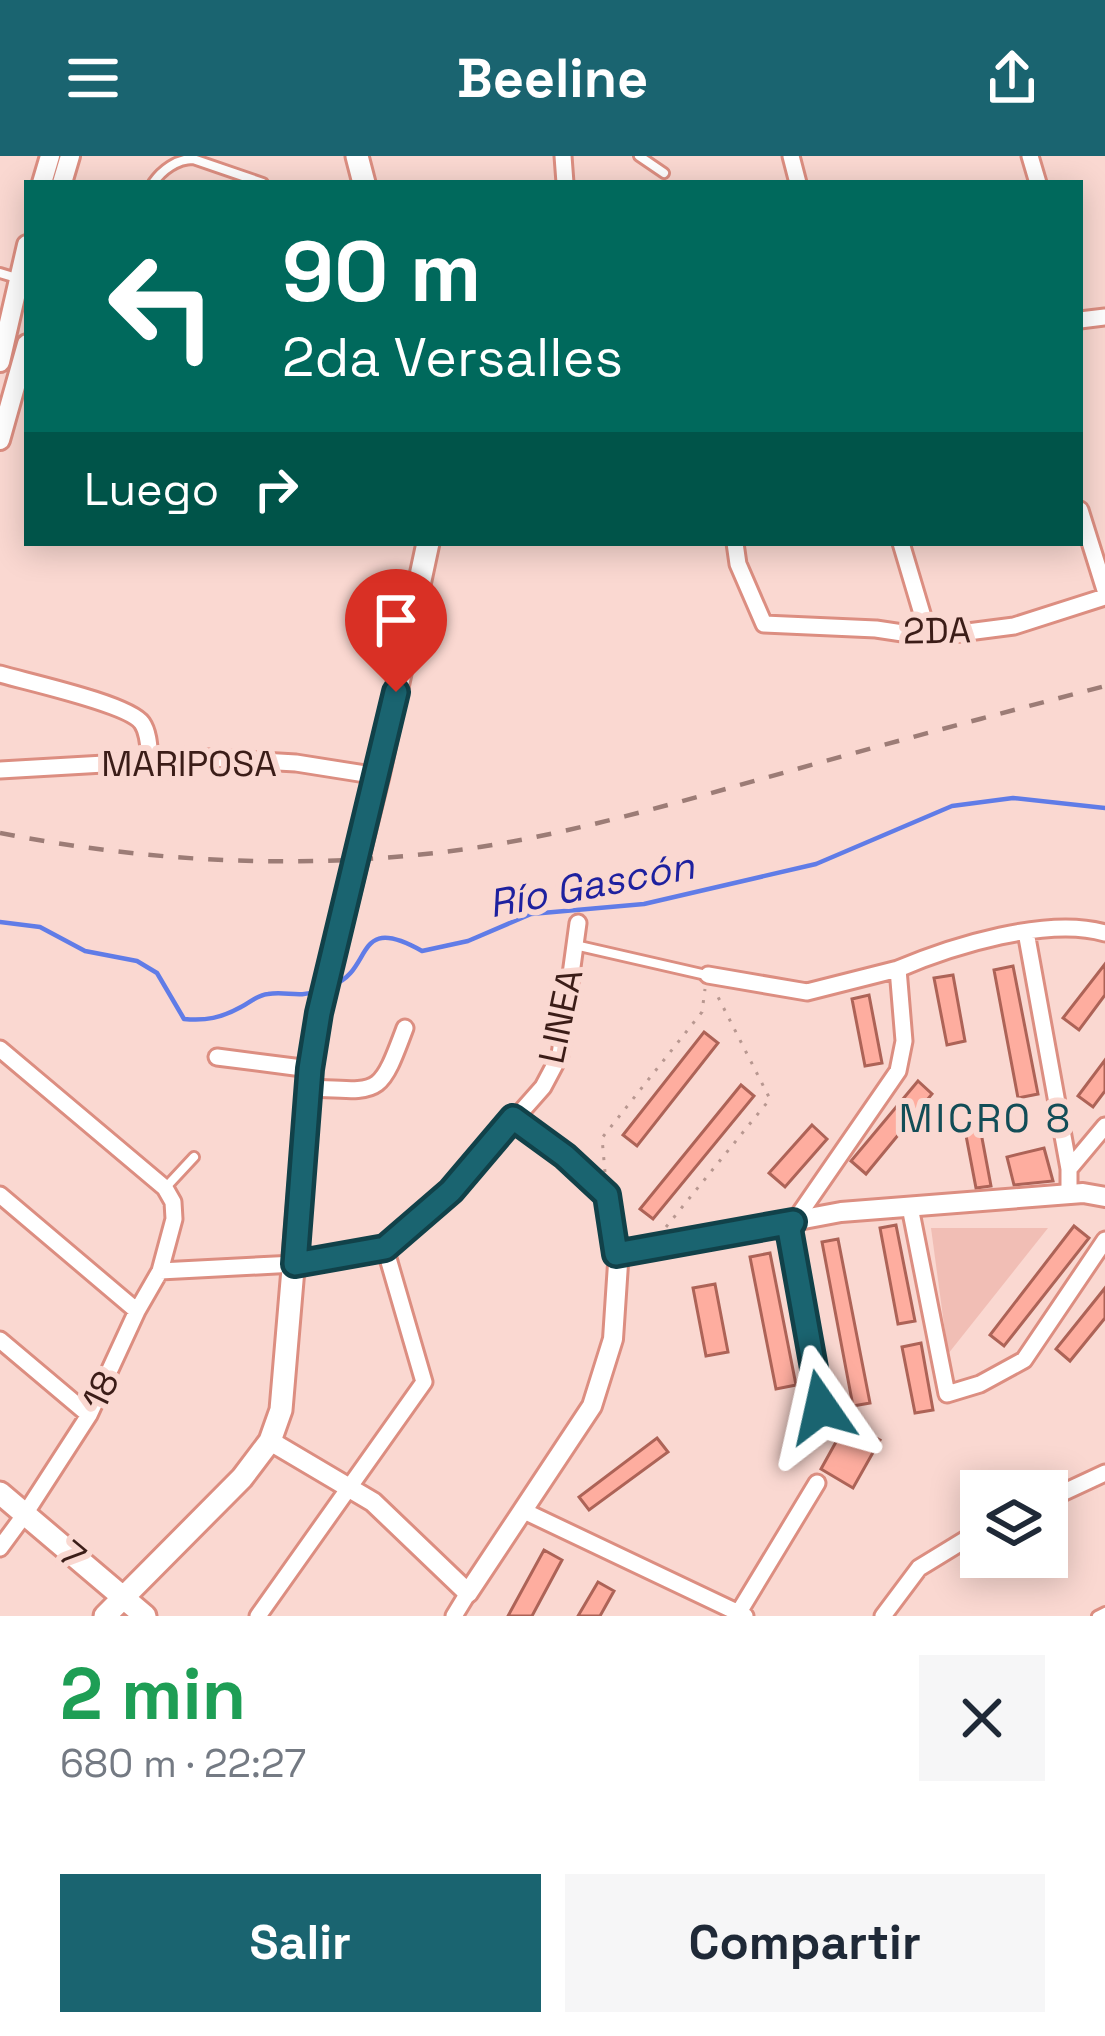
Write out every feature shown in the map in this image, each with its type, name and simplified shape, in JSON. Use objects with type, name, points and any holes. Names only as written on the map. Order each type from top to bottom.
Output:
[{"type":"main road","points":[[106,1616],[242,1478],[270,1441],[281,1410],[319,1013],[378,776],[427,546]]},
{"type":"main road","name":"7","points":[[0,1492],[145,1616]]},
{"type":"street","points":[[0,362],[15,278]]},
{"type":"street","points":[[0,440],[23,383]]},
{"type":"street","points":[[1083,520],[1105,594]]},
{"type":"street","name":"2DA","points":[[735,546],[738,564],[764,624],[876,629],[929,637],[1014,626],[1105,594]]},
{"type":"street","points":[[902,546],[929,637]]},
{"type":"street","points":[[0,674],[122,709],[142,722],[150,760]]},
{"type":"street","name":"MARIPOSA","points":[[0,770],[208,758],[296,763],[378,776]]},
{"type":"street","name":"LINEA","points":[[385,1248],[451,1191],[543,1087],[560,1055],[578,923]]},
{"type":"street","points":[[707,975],[807,992],[898,969],[936,952],[1026,932],[1070,926],[1104,932]]},
{"type":"street","points":[[1026,932],[1070,1194]]},
{"type":"street","points":[[821,1407],[789,1229],[898,1071],[904,1041],[898,969]]},
{"type":"street","points":[[217,1057],[367,1090],[382,1081],[404,1028]]},
{"type":"street","points":[[0,1049],[165,1188]]},
{"type":"street","points":[[454,1616],[592,1406],[613,1339],[618,1264],[607,1195],[513,1118]]},
{"type":"street","points":[[1069,1169],[1105,1126]]},
{"type":"street","name":"18","points":[[0,1548],[89,1415],[160,1271],[174,1219],[165,1188]]},
{"type":"street","points":[[616,1254],[842,1212],[1083,1193],[1105,1197]]},
{"type":"street","points":[[0,1195],[137,1311]]},
{"type":"street","points":[[910,1207],[947,1394],[980,1384],[1024,1360],[1105,1240]]},
{"type":"street","points":[[160,1271],[295,1264],[385,1248],[424,1382],[258,1616]]},
{"type":"street","points":[[0,1340],[89,1415]]},
{"type":"street","points":[[270,1441],[373,1502],[468,1593]]},
{"type":"street","points":[[1068,1490],[1105,1473]]},
{"type":"street","points":[[524,1510],[742,1614],[817,1483]]},
{"type":"street","points":[[883,1616],[919,1568],[960,1543]]},
{"type":"lane","points":[[639,156],[664,173]]},
{"type":"lane","points":[[157,180],[182,159],[193,159],[232,178]]},
{"type":"lane","points":[[575,945],[707,975]]},
{"type":"lane","points":[[165,1188],[194,1157]]},
{"type":"path","points":[[607,1195],[602,1138],[702,1012],[707,975]]},
{"type":"path","points":[[658,1246],[667,1225],[770,1099],[707,975]]},
{"type":"shaded area","points":[[931,1228],[1048,1228],[948,1354]]},
{"type":"building","points":[[1105,964],[1105,995],[1079,1030],[1063,1018]]},
{"type":"building","points":[[1013,966],[1038,1094],[1018,1098],[994,970]]},
{"type":"building","points":[[953,975],[965,1041],[947,1045],[934,978]]},
{"type":"building","points":[[869,995],[882,1063],[865,1066],[852,999]]},
{"type":"building","points":[[704,1032],[718,1043],[637,1146],[623,1135]]},
{"type":"building","points":[[1105,1060],[1105,1091],[1093,1107],[1078,1096]]},
{"type":"building","points":[[918,1081],[932,1094],[866,1174],[851,1161]]},
{"type":"building","points":[[741,1085],[754,1096],[653,1219],[640,1209]]},
{"type":"building","points":[[979,1122],[991,1186],[976,1188],[964,1125]]},
{"type":"building","points":[[812,1125],[827,1139],[785,1187],[769,1173]]},
{"type":"building","points":[[1044,1148],[1053,1181],[1014,1185],[1007,1157]]},
{"type":"building","points":[[896,1225],[915,1321],[898,1324],[880,1228]]},
{"type":"building","points":[[1074,1226],[1089,1238],[1004,1346],[990,1335]]},
{"type":"building","points":[[838,1239],[870,1403],[853,1406],[822,1242]]},
{"type":"building","points":[[770,1253],[796,1385],[776,1389],[750,1257]]},
{"type":"building","points":[[715,1284],[728,1352],[706,1356],[693,1288]]},
{"type":"building","points":[[1105,1288],[1105,1318],[1070,1361],[1056,1349]]},
{"type":"building","points":[[921,1343],[933,1410],[915,1413],[902,1347]]},
{"type":"building","points":[[847,1422],[880,1440],[853,1488],[821,1469]]},
{"type":"building","points":[[657,1438],[668,1452],[589,1510],[579,1497]]},
{"type":"building","points":[[544,1550],[562,1560],[532,1616],[508,1616]]},
{"type":"building","points":[[598,1582],[614,1591],[600,1616],[578,1616]]},
{"type":"waterway","name":"Río Gascón","points":[[333,985],[346,978],[374,941],[400,941],[422,951],[468,941],[531,914],[644,904],[816,864],[952,806],[1013,798],[1105,808]]},
{"type":"waterway","name":"Río Gascón","points":[[0,922],[40,927],[85,951],[137,961],[157,973],[184,1019],[220,1016],[264,995],[317,991]]},
{"type":"railway","points":[[0,833],[119,852],[239,861],[420,855],[560,832],[1105,686]]},
{"type":"district","name":"MICRO 8","points":[[986,1118]]},
{"type":"route","points":[[396,692],[319,1013],[310,1069],[295,1264],[385,1248],[451,1191],[513,1118],[607,1195],[616,1254],[793,1222],[789,1229],[821,1407]]}]
